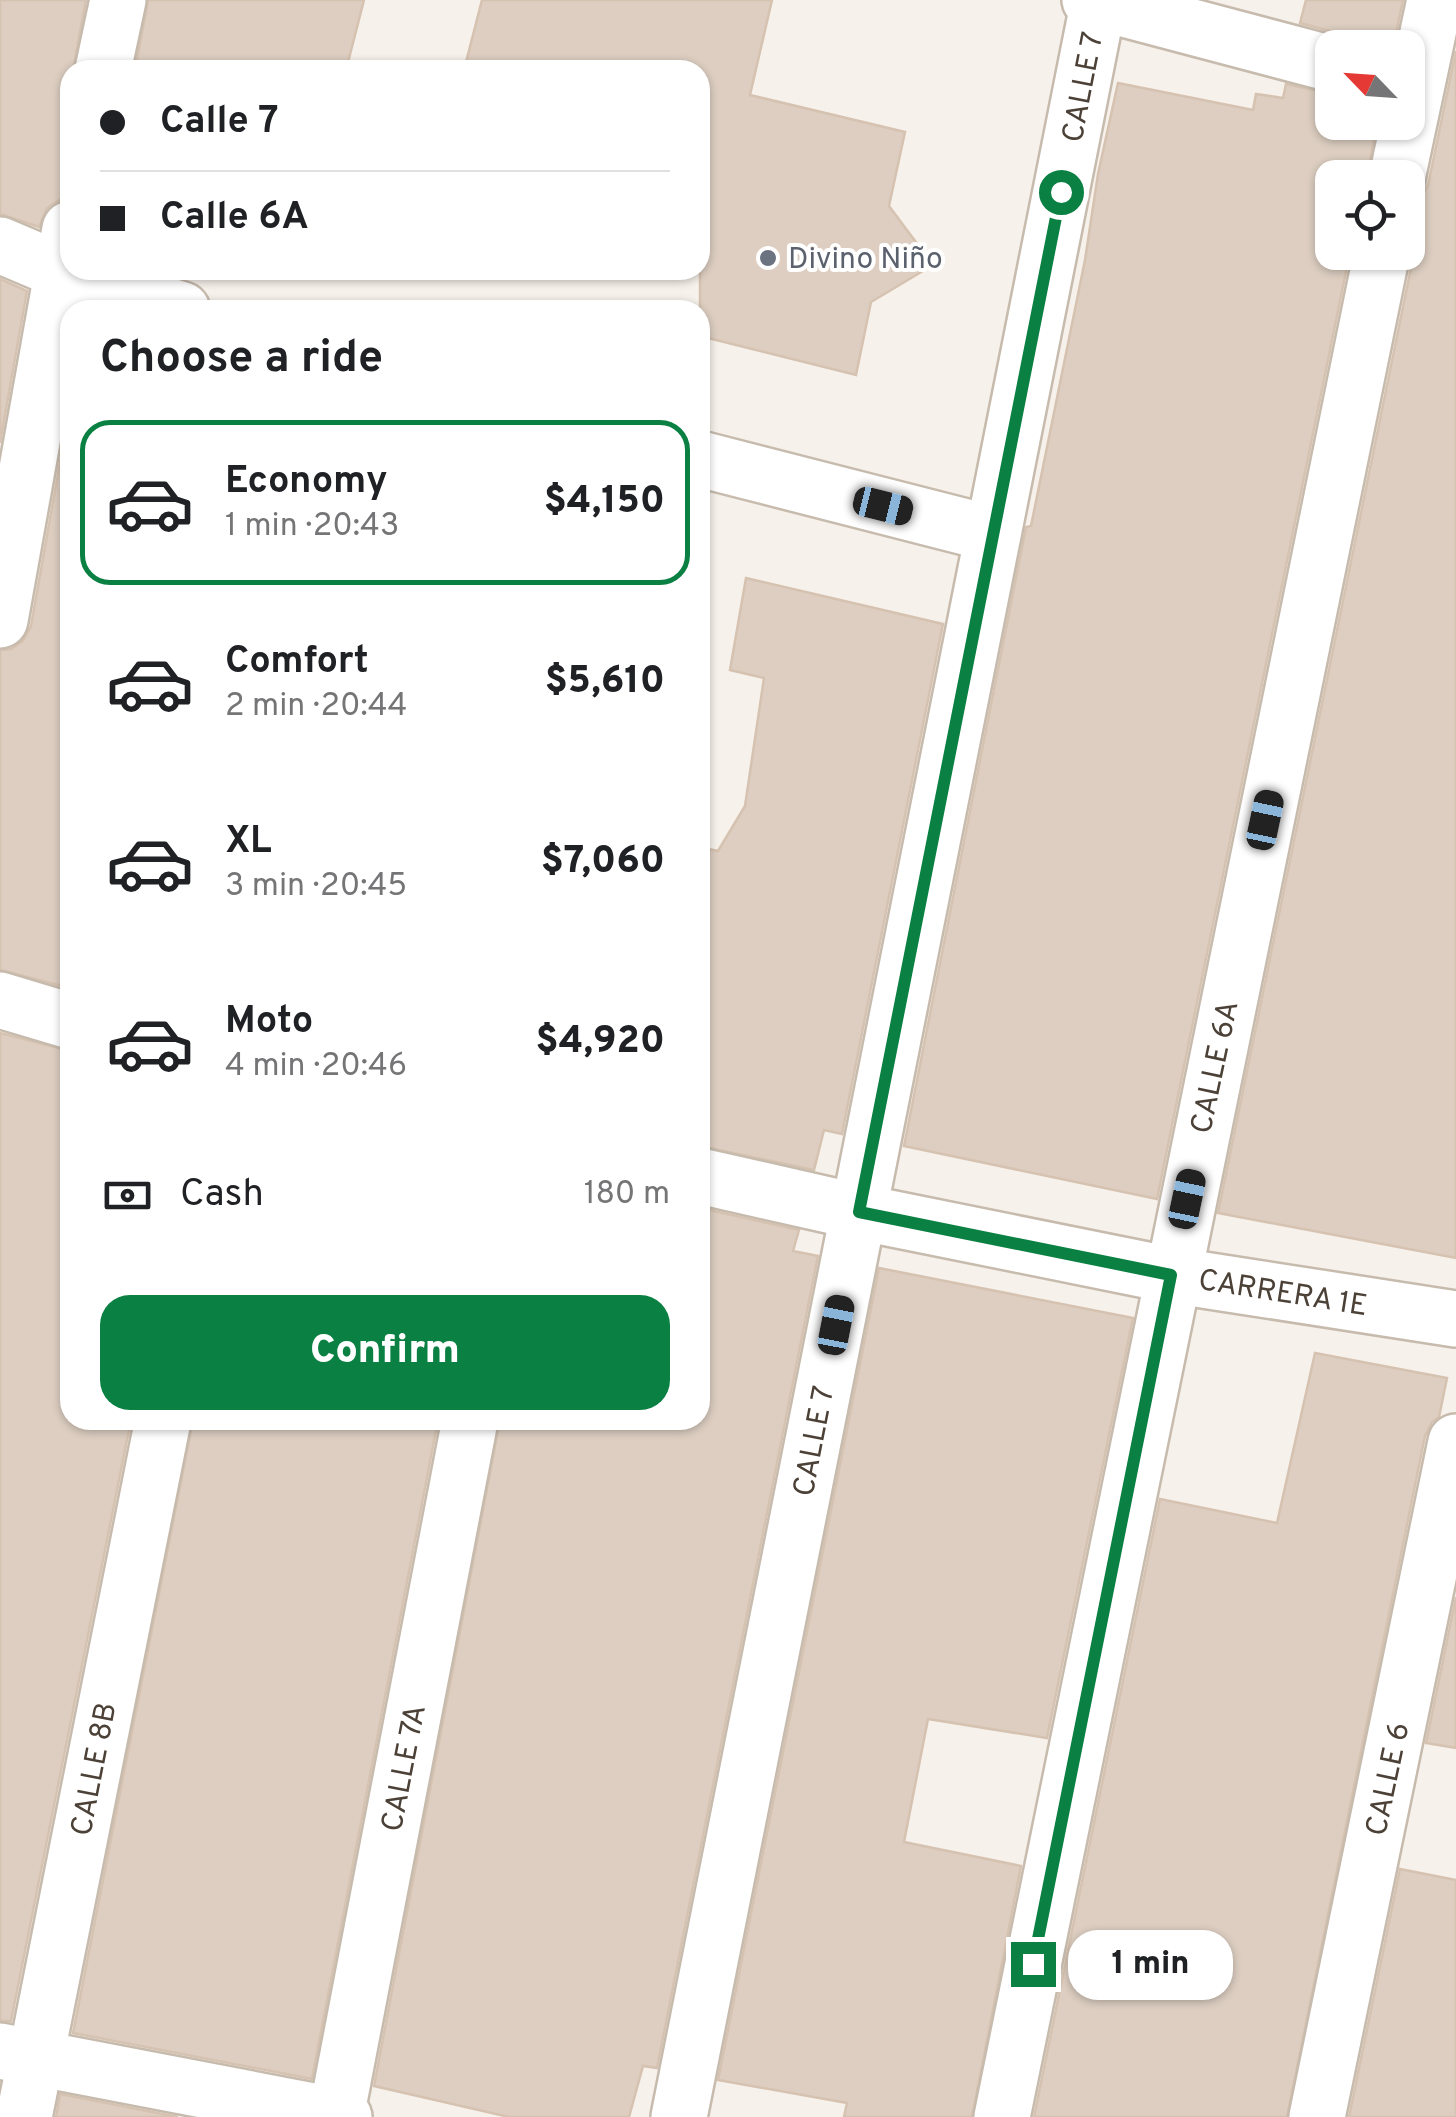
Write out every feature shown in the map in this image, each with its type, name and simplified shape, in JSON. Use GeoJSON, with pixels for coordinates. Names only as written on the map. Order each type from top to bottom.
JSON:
{"type":"FeatureCollection","features":[{"type":"Feature","properties":{"kind":"street"},"geometry":{"type":"LineString","coordinates":[[105,60],[118,0]]}},
{"type":"Feature","properties":{"kind":"street"},"geometry":{"type":"LineString","coordinates":[[1403,160],[1427,88],[1435,0]]}},
{"type":"Feature","properties":{"kind":"street"},"geometry":{"type":"LineString","coordinates":[[1096,1],[1315,59]]}},
{"type":"Feature","properties":{"kind":"street","name":"CALLE 7"},"geometry":{"type":"LineString","coordinates":[[679,2117],[1096,1]]}},
{"type":"Feature","properties":{"kind":"street"},"geometry":{"type":"LineString","coordinates":[[0,245],[60,250]]}},
{"type":"Feature","properties":{"kind":"street","name":"CALLE 6A"},"geometry":{"type":"LineString","coordinates":[[1002,2117],[1378,270]]}},
{"type":"Feature","properties":{"kind":"street"},"geometry":{"type":"LineString","coordinates":[[0,620],[61,280]]}},
{"type":"Feature","properties":{"kind":"street"},"geometry":{"type":"LineString","coordinates":[[124,280],[163,300]]}},
{"type":"Feature","properties":{"kind":"street"},"geometry":{"type":"LineString","coordinates":[[710,462],[993,534]]}},
{"type":"Feature","properties":{"kind":"street"},"geometry":{"type":"LineString","coordinates":[[0,1000],[60,1018]]}},
{"type":"Feature","properties":{"kind":"street","name":"CARRERA 1E"},"geometry":{"type":"LineString","coordinates":[[710,1178],[1171,1275],[1456,1320]]}},
{"type":"Feature","properties":{"kind":"street","name":"CALLE 8B"},"geometry":{"type":"LineString","coordinates":[[24,2117],[18,2055],[161,1430]]}},
{"type":"Feature","properties":{"kind":"street","name":"CALLE 7A"},"geometry":{"type":"LineString","coordinates":[[339,2116],[468,1430]]}},
{"type":"Feature","properties":{"kind":"street","name":"CALLE 6"},"geometry":{"type":"LineString","coordinates":[[1318,2117],[1456,1442]]}},
{"type":"Feature","properties":{"kind":"street"},"geometry":{"type":"LineString","coordinates":[[18,2055],[339,2116]]}},
{"type":"Feature","properties":{"kind":"building"},"geometry":{"type":"Polygon","coordinates":[[[0,0],[86,0],[75,60],[60,60],[60,200],[47,208],[39,227],[0,214],[0,0]]]}},
{"type":"Feature","properties":{"kind":"building"},"geometry":{"type":"Polygon","coordinates":[[[148,0],[364,0],[349,60],[137,60],[148,0]]]}},
{"type":"Feature","properties":{"kind":"building"},"geometry":{"type":"Polygon","coordinates":[[[482,0],[772,0],[750,95],[905,132],[889,206],[933,265],[871,302],[856,375],[710,338],[710,300],[700,300],[700,280],[710,280],[710,60],[467,60],[482,0]]]}},
{"type":"Feature","properties":{"kind":"building"},"geometry":{"type":"Polygon","coordinates":[[[1306,0],[1403,0],[1397,30],[1326,30],[1300,23],[1306,0]]]}},
{"type":"Feature","properties":{"kind":"building"},"geometry":{"type":"Polygon","coordinates":[[[1456,51],[1456,1258],[1218,1213],[1411,270],[1425,270],[1428,185],[1456,51]]]}},
{"type":"Feature","properties":{"kind":"building"},"geometry":{"type":"Polygon","coordinates":[[[1118,83],[1253,110],[1256,94],[1283,98],[1286,84],[1315,90],[1315,140],[1374,140],[1370,160],[1315,160],[1315,270],[1346,270],[1157,1199],[904,1146],[1026,527],[1031,526],[1085,260],[1118,83]]]}},
{"type":"Feature","properties":{"kind":"building"},"geometry":{"type":"Polygon","coordinates":[[[0,279],[27,291],[0,443],[0,279]]]}},
{"type":"Feature","properties":{"kind":"building"},"geometry":{"type":"Polygon","coordinates":[[[60,462],[60,985],[0,970],[0,650],[11,649],[23,641],[31,626],[60,462]]]}},
{"type":"Feature","properties":{"kind":"building"},"geometry":{"type":"Polygon","coordinates":[[[746,578],[943,624],[842,1134],[824,1130],[814,1170],[710,1148],[710,849],[718,851],[745,806],[764,678],[730,670],[746,578]]]}},
{"type":"Feature","properties":{"kind":"building"},"geometry":{"type":"Polygon","coordinates":[[[0,1033],[60,1048],[60,1430],[129,1430],[11,2021],[0,2021],[0,1033]]]}},
{"type":"Feature","properties":{"kind":"building"},"geometry":{"type":"Polygon","coordinates":[[[710,1210],[799,1230],[793,1251],[818,1256],[657,2068],[643,2066],[629,2117],[509,2117],[374,2086],[498,1430],[710,1430],[710,1210]]]}},
{"type":"Feature","properties":{"kind":"building"},"geometry":{"type":"Polygon","coordinates":[[[879,1268],[1133,1318],[1047,1738],[928,1719],[904,1842],[1021,1866],[972,2117],[844,2117],[847,2103],[718,2080],[879,1268]]]}},
{"type":"Feature","properties":{"kind":"building"},"geometry":{"type":"Polygon","coordinates":[[[1315,1353],[1447,1378],[1439,1417],[1425,1436],[1287,2117],[1034,2117],[1160,1499],[1277,1523],[1315,1353]]]}},
{"type":"Feature","properties":{"kind":"building"},"geometry":{"type":"Polygon","coordinates":[[[191,1430],[436,1430],[312,2079],[73,2033],[191,1430]]]}},
{"type":"Feature","properties":{"kind":"building"},"geometry":{"type":"Polygon","coordinates":[[[1456,1597],[1456,1748],[1426,1743],[1456,1597]]]}},
{"type":"Feature","properties":{"kind":"building"},"geometry":{"type":"Polygon","coordinates":[[[1400,1869],[1456,1880],[1456,2117],[1349,2117],[1400,1869]]]}},
{"type":"Feature","properties":{"kind":"building"},"geometry":{"type":"Polygon","coordinates":[[[60,2094],[178,2117],[56,2117],[60,2094]]]}},
{"type":"Feature","properties":{"kind":"place","name":"Divino Niño"},"geometry":{"type":"Point","coordinates":[768,258]}},
{"type":"Feature","properties":{"kind":"route"},"geometry":{"type":"LineString","coordinates":[[1033,1964],[1171,1275],[859,1212],[1061,192]]}}]}
